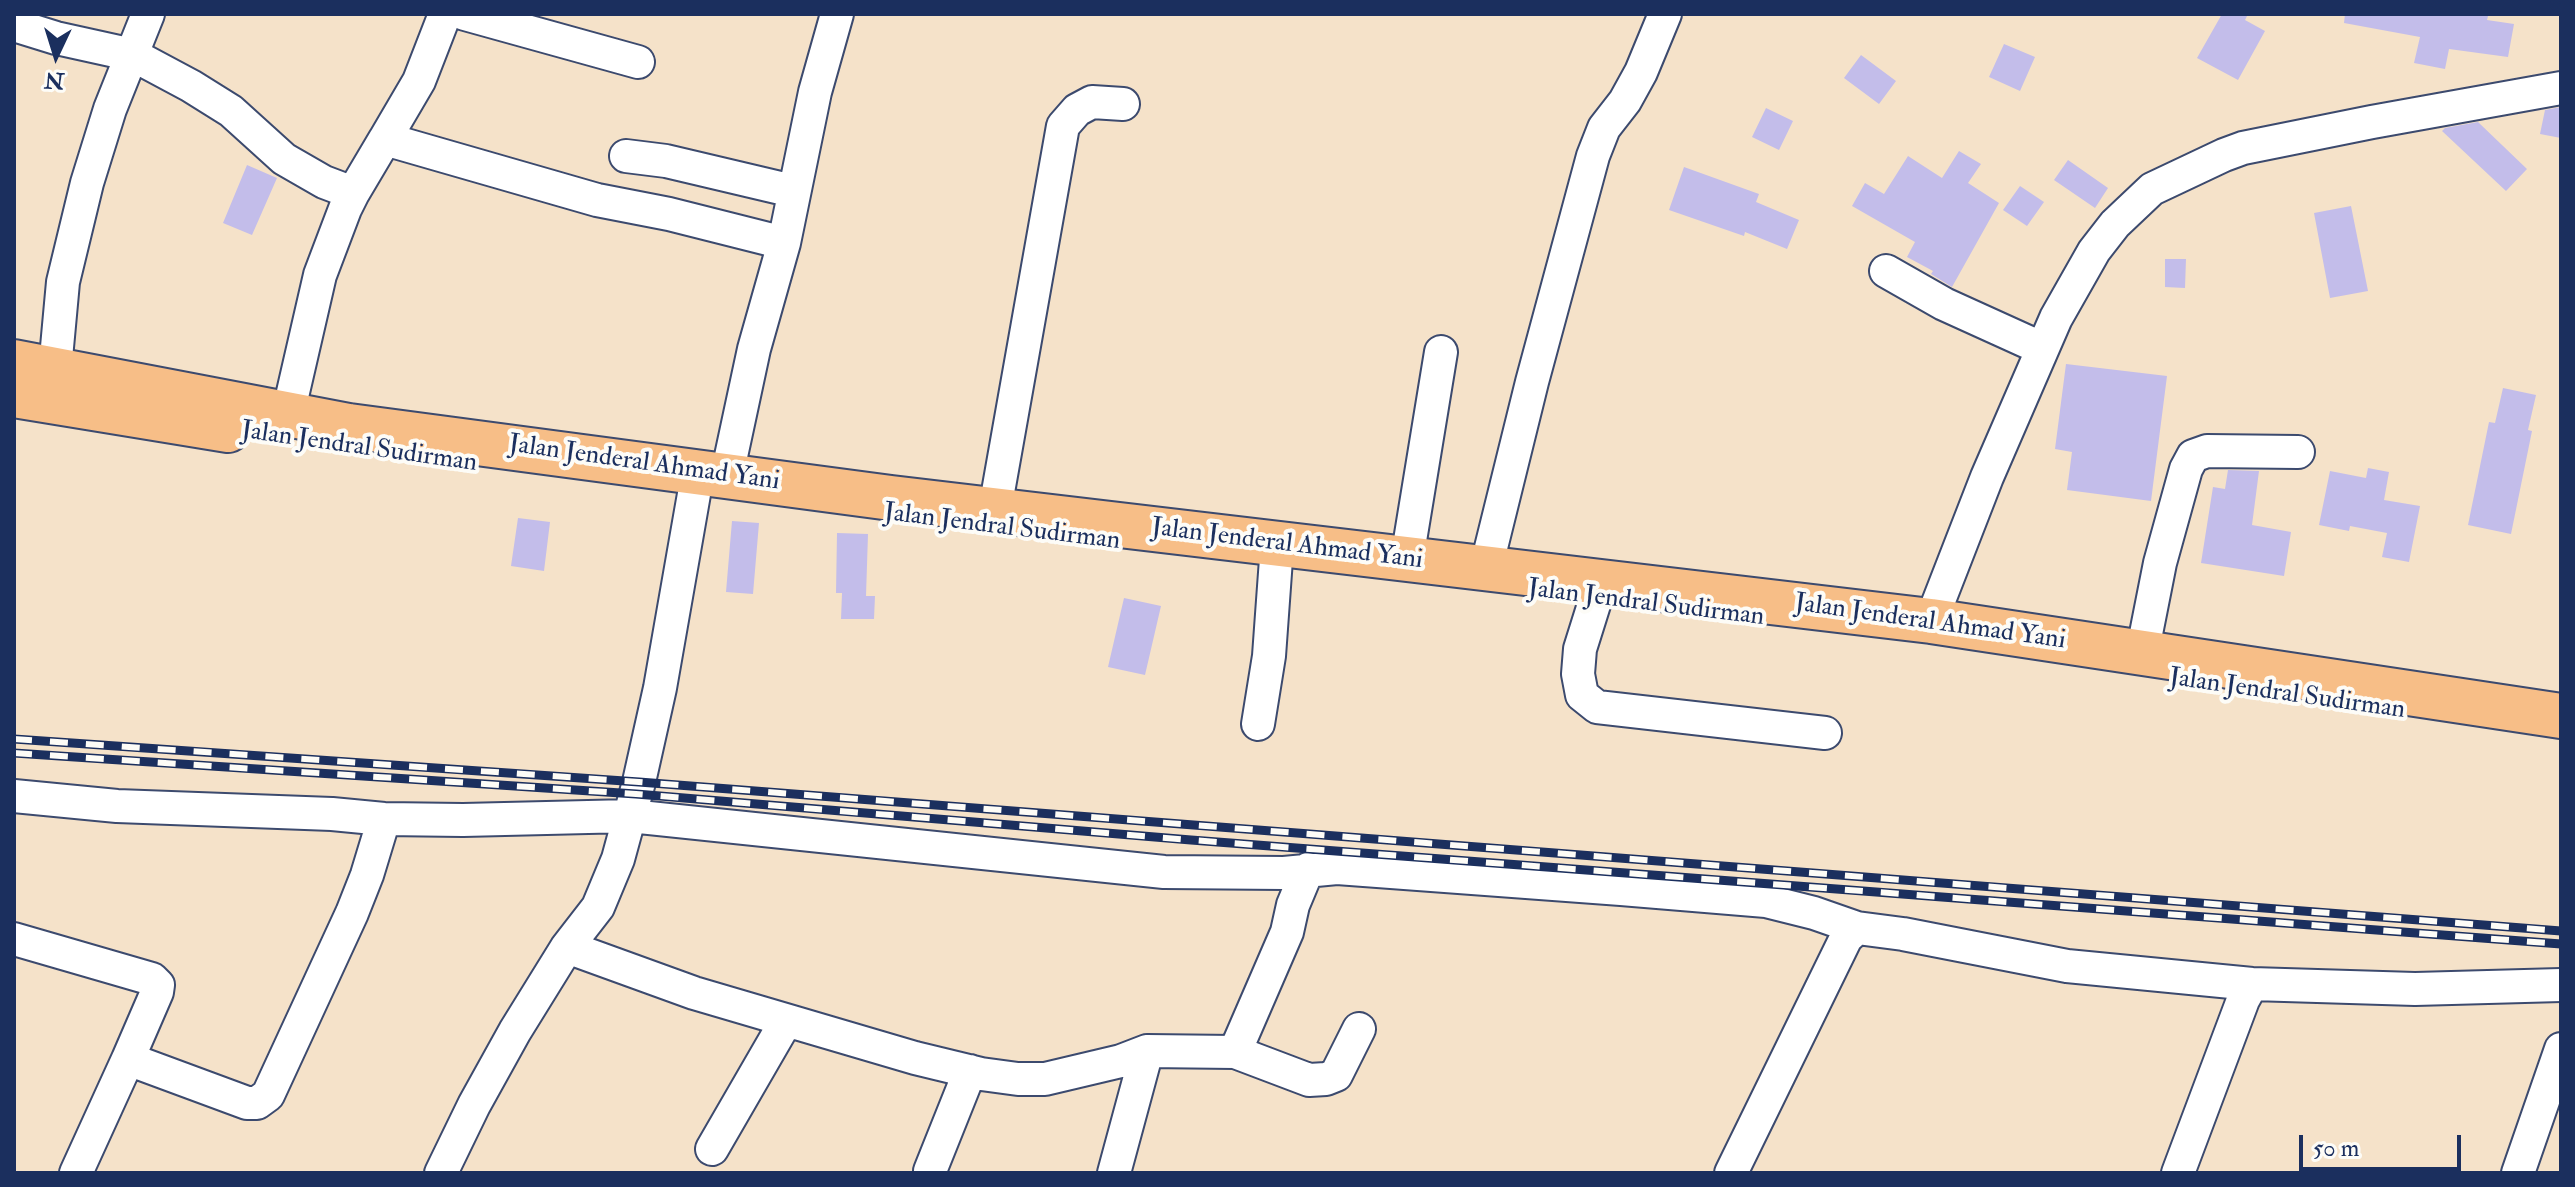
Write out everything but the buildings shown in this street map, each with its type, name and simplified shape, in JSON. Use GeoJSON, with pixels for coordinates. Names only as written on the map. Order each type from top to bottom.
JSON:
{"type":"FeatureCollection","features":[{"type":"Feature","properties":{"kind":"highway","name":"Jalan Jenderal Ahmad Yani"},"geometry":{"type":"LineString","coordinates":[[35,365],[349,426],[710,485],[995,509],[1931,621],[2561,716]]}},
{"type":"Feature","properties":{"kind":"highway","name":"Jalan Jendral Sudirman"},"geometry":{"type":"LineString","coordinates":[[14,395],[155,420],[710,485],[1926,641],[2412,713],[2561,740]]}},
{"type":"Feature","properties":{"kind":"street"},"geometry":{"type":"LineString","coordinates":[[35,365],[63,282],[87,183],[110,109],[148,14]]}},
{"type":"Feature","properties":{"kind":"street"},"geometry":{"type":"LineString","coordinates":[[288,414],[320,275],[353,193],[419,81],[445,14]]}},
{"type":"Feature","properties":{"kind":"street"},"geometry":{"type":"LineString","coordinates":[[465,14],[638,62]]}},
{"type":"Feature","properties":{"kind":"street"},"geometry":{"type":"LineString","coordinates":[[441,1173],[515,1031],[567,947],[598,907],[618,859],[710,485],[784,243],[815,92],[837,14]]}},
{"type":"Feature","properties":{"kind":"street"},"geometry":{"type":"LineString","coordinates":[[1486,568],[1593,156],[1604,128],[1625,101],[1641,72],[1665,14]]}},
{"type":"Feature","properties":{"kind":"street"},"geometry":{"type":"LineString","coordinates":[[14,25],[133,55],[231,111],[284,159],[324,182],[353,193]]}},
{"type":"Feature","properties":{"kind":"street"},"geometry":{"type":"LineString","coordinates":[[1931,621],[2041,348],[2076,279],[2115,224],[2152,189],[2243,148],[2561,88]]}},
{"type":"Feature","properties":{"kind":"street"},"geometry":{"type":"LineString","coordinates":[[995,509],[1063,126],[1077,110],[1092,102],[1123,104]]}},
{"type":"Feature","properties":{"kind":"street"},"geometry":{"type":"LineString","coordinates":[[385,139],[597,200],[669,214],[784,243]]}},
{"type":"Feature","properties":{"kind":"street"},"geometry":{"type":"LineString","coordinates":[[626,156],[666,161],[793,191]]}},
{"type":"Feature","properties":{"kind":"street"},"geometry":{"type":"LineString","coordinates":[[1886,271],[1956,310],[2041,348]]}},
{"type":"Feature","properties":{"kind":"street"},"geometry":{"type":"LineString","coordinates":[[1407,559],[1441,352]]}},
{"type":"Feature","properties":{"kind":"street"},"geometry":{"type":"LineString","coordinates":[[2142,654],[2160,563],[2186,469],[2193,456],[2207,451],[2298,452]]}},
{"type":"Feature","properties":{"kind":"street"},"geometry":{"type":"LineString","coordinates":[[1258,724],[1269,656],[1276,559]]}},
{"type":"Feature","properties":{"kind":"street"},"geometry":{"type":"LineString","coordinates":[[1596,598],[1580,649],[1578,674],[1582,695],[1597,707],[1825,733]]}},
{"type":"Feature","properties":{"kind":"street"},"geometry":{"type":"LineString","coordinates":[[14,796],[117,806],[332,814],[384,819],[630,816],[1164,872],[1284,873],[1337,868],[1474,878],[1766,901],[1857,928],[2067,966],[2252,984],[2415,989],[2561,985]]}},
{"type":"Feature","properties":{"kind":"street"},"geometry":{"type":"LineString","coordinates":[[128,1059],[247,1103],[257,1103],[268,1095],[352,913],[384,819]]}},
{"type":"Feature","properties":{"kind":"street"},"geometry":{"type":"LineString","coordinates":[[1235,1052],[1287,932],[1293,905],[1308,869]]}},
{"type":"Feature","properties":{"kind":"street"},"geometry":{"type":"LineString","coordinates":[[1731,1173],[1846,938],[1857,928]]}},
{"type":"Feature","properties":{"kind":"street"},"geometry":{"type":"LineString","coordinates":[[14,939],[152,979],[158,985],[76,1173]]}},
{"type":"Feature","properties":{"kind":"street"},"geometry":{"type":"LineString","coordinates":[[567,947],[694,993],[786,1021],[970,1071],[1018,1079],[1045,1079],[1121,1061],[1147,1051],[1235,1052],[1309,1080],[1326,1079],[1336,1075],[1359,1029]]}},
{"type":"Feature","properties":{"kind":"street"},"geometry":{"type":"LineString","coordinates":[[2178,1173],[2243,1000],[2252,984]]}},
{"type":"Feature","properties":{"kind":"street"},"geometry":{"type":"LineString","coordinates":[[712,1149],[786,1021]]}},
{"type":"Feature","properties":{"kind":"street"},"geometry":{"type":"LineString","coordinates":[[2518,1173],[2561,1049]]}},
{"type":"Feature","properties":{"kind":"street"},"geometry":{"type":"LineString","coordinates":[[1114,1173],[1147,1051]]}},
{"type":"Feature","properties":{"kind":"street"},"geometry":{"type":"LineString","coordinates":[[930,1171],[970,1071]]}},
{"type":"Feature","properties":{"kind":"railway"},"geometry":{"type":"LineString","coordinates":[[14,739],[639,782],[2561,931]]}},
{"type":"Feature","properties":{"kind":"railway"},"geometry":{"type":"LineString","coordinates":[[14,753],[636,794],[1191,840],[2561,944]]}}]}
